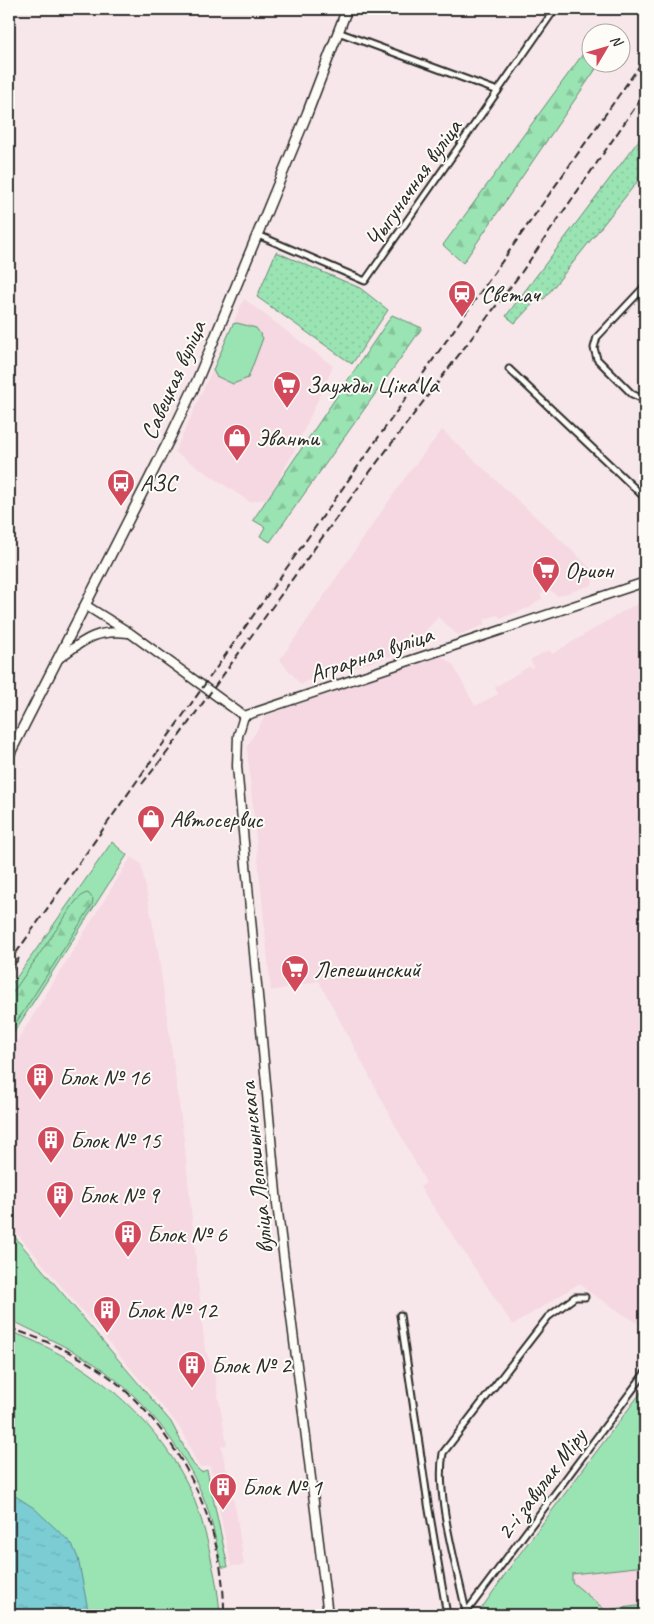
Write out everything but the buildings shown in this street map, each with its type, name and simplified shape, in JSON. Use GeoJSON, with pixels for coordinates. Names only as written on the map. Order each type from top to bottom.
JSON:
{"type":"FeatureCollection","features":[{"type":"Feature","properties":{"kind":"main road","name":"Савецкая вуліца"},"geometry":{"type":"LineString","coordinates":[[9,755],[197,381],[258,235],[347,9]]}},
{"type":"Feature","properties":{"kind":"street","name":"Чыгуначная вуліца"},"geometry":{"type":"LineString","coordinates":[[258,235],[366,281],[555,9]]}},
{"type":"Feature","properties":{"kind":"street"},"geometry":{"type":"LineString","coordinates":[[338,32],[498,91]]}},
{"type":"Feature","properties":{"kind":"street"},"geometry":{"type":"LineString","coordinates":[[645,286],[597,337],[594,348],[597,359],[632,394],[645,400]]}},
{"type":"Feature","properties":{"kind":"street"},"geometry":{"type":"LineString","coordinates":[[509,369],[645,498]]}},
{"type":"Feature","properties":{"kind":"street","name":"Аграрная вуліца"},"geometry":{"type":"LineString","coordinates":[[244,716],[645,582]]}},
{"type":"Feature","properties":{"kind":"street"},"geometry":{"type":"LineString","coordinates":[[86,605],[130,633],[244,716]]}},
{"type":"Feature","properties":{"kind":"street"},"geometry":{"type":"LineString","coordinates":[[58,659],[98,633],[110,631],[130,633]]}},
{"type":"Feature","properties":{"kind":"street","name":"вуліца Лепяшынскага"},"geometry":{"type":"LineString","coordinates":[[244,716],[238,736],[237,766],[277,1204],[328,1615]]}},
{"type":"Feature","properties":{"kind":"street"},"geometry":{"type":"LineString","coordinates":[[465,1614],[443,1498],[440,1468],[443,1453],[548,1317],[574,1297],[585,1297]]}},
{"type":"Feature","properties":{"kind":"street"},"geometry":{"type":"LineString","coordinates":[[400,1315],[428,1504],[447,1615]]}},
{"type":"Feature","properties":{"kind":"street","name":"2-і завулак Міру"},"geometry":{"type":"LineString","coordinates":[[465,1614],[645,1373]]}},
{"type":"Feature","properties":{"kind":"shaded area"},"geometry":{"type":"Polygon","coordinates":[[[244,299],[333,366],[295,450],[268,498],[250,502],[175,452],[244,299]]]}},
{"type":"Feature","properties":{"kind":"shaded area"},"geometry":{"type":"Polygon","coordinates":[[[442,430],[594,571],[592,585],[558,596],[548,589],[540,595],[543,600],[540,599],[531,607],[501,618],[497,615],[485,619],[484,625],[458,635],[438,617],[414,644],[395,655],[307,681],[301,685],[280,660],[404,479],[442,430]]]}},
{"type":"Feature","properties":{"kind":"shaded area"},"geometry":{"type":"Polygon","coordinates":[[[645,601],[645,1328],[586,1290],[580,1283],[513,1325],[420,1187],[426,1183],[319,981],[271,991],[247,747],[265,716],[440,655],[453,665],[475,706],[498,694],[495,687],[530,666],[531,668],[534,667],[530,660],[549,650],[552,654],[629,608],[645,601]]]}},
{"type":"Feature","properties":{"kind":"shaded area"},"geometry":{"type":"Polygon","coordinates":[[[131,857],[141,864],[158,951],[184,1140],[205,1350],[214,1372],[227,1445],[221,1446],[236,1511],[244,1565],[231,1566],[210,1466],[200,1467],[197,1464],[185,1436],[174,1420],[9,1224],[9,1054],[131,857]]]}},
{"type":"Feature","properties":{"kind":"shaded area"},"geometry":{"type":"Polygon","coordinates":[[[645,1566],[645,1605],[602,1609],[572,1582],[572,1574],[645,1566]]]}},
{"type":"Feature","properties":{"kind":"green space"},"geometry":{"type":"Polygon","coordinates":[[[582,55],[582,72],[594,72],[463,263],[443,245],[582,55]]]}},
{"type":"Feature","properties":{"kind":"green space"},"geometry":{"type":"Polygon","coordinates":[[[645,132],[645,172],[544,299],[539,297],[515,323],[506,316],[645,132]]]}},
{"type":"Feature","properties":{"kind":"green space"},"geometry":{"type":"Polygon","coordinates":[[[276,252],[360,288],[388,310],[352,364],[257,297],[276,252]]]}},
{"type":"Feature","properties":{"kind":"green space"},"geometry":{"type":"Polygon","coordinates":[[[392,315],[422,328],[270,542],[260,536],[265,527],[253,520],[392,315]]]}},
{"type":"Feature","properties":{"kind":"green space"},"geometry":{"type":"Polygon","coordinates":[[[237,323],[256,328],[263,338],[248,378],[233,384],[216,376],[213,370],[233,324],[237,323]]]}},
{"type":"Feature","properties":{"kind":"green space"},"geometry":{"type":"Polygon","coordinates":[[[112,842],[127,855],[9,1040],[9,988],[112,842]]]}},
{"type":"Feature","properties":{"kind":"green space"},"geometry":{"type":"Polygon","coordinates":[[[88,893],[93,899],[92,905],[9,1034],[9,998],[76,901],[88,893]]]}},
{"type":"Feature","properties":{"kind":"green space"},"geometry":{"type":"Polygon","coordinates":[[[9,1230],[171,1422],[193,1464],[201,1472],[207,1470],[228,1567],[222,1567],[214,1530],[195,1478],[176,1447],[154,1417],[115,1379],[90,1361],[9,1319],[9,1230]]]}},
{"type":"Feature","properties":{"kind":"green space"},"geometry":{"type":"Polygon","coordinates":[[[9,1331],[63,1356],[112,1390],[154,1433],[172,1457],[187,1483],[199,1512],[215,1576],[220,1615],[9,1615],[9,1331]]]}},
{"type":"Feature","properties":{"kind":"green space"},"geometry":{"type":"Polygon","coordinates":[[[645,1387],[645,1566],[572,1574],[572,1582],[604,1609],[603,1615],[477,1615],[515,1560],[645,1387]]]}},
{"type":"Feature","properties":{"kind":"green space"},"geometry":{"type":"Polygon","coordinates":[[[645,1605],[645,1615],[617,1615],[612,1609],[645,1605]]]}},
{"type":"Feature","properties":{"kind":"water"},"geometry":{"type":"Polygon","coordinates":[[[9,1492],[34,1508],[72,1544],[78,1558],[89,1615],[9,1615],[9,1492]]]}},
{"type":"Feature","properties":{"kind":"railway"},"geometry":{"type":"LineString","coordinates":[[9,963],[645,58]]}},
{"type":"Feature","properties":{"kind":"railway"},"geometry":{"type":"LineString","coordinates":[[142,784],[169,750],[363,481],[521,273],[645,93]]}},
{"type":"Feature","properties":{"kind":"railway"},"geometry":{"type":"LineString","coordinates":[[9,973],[19,958]]}},
{"type":"Feature","properties":{"kind":"railway"},"geometry":{"type":"LineString","coordinates":[[9,1328],[65,1350],[92,1365],[117,1383],[141,1406],[162,1431],[196,1488],[208,1518],[217,1550],[222,1582],[224,1615]]}},
{"type":"Feature","properties":{"kind":"place","name":"Светач"},"geometry":{"type":"Point","coordinates":[462,318]}},
{"type":"Feature","properties":{"kind":"place","name":"Заужды ЦікаVа"},"geometry":{"type":"Point","coordinates":[287,409]}},
{"type":"Feature","properties":{"kind":"place","name":"Эванти"},"geometry":{"type":"Point","coordinates":[237,462]}},
{"type":"Feature","properties":{"kind":"place","name":"АЗС"},"geometry":{"type":"Point","coordinates":[121,507]}},
{"type":"Feature","properties":{"kind":"place","name":"Орион"},"geometry":{"type":"Point","coordinates":[546,594]}},
{"type":"Feature","properties":{"kind":"place","name":"Автосервис"},"geometry":{"type":"Point","coordinates":[151,843]}},
{"type":"Feature","properties":{"kind":"place","name":"Лепешинский"},"geometry":{"type":"Point","coordinates":[295,993]}},
{"type":"Feature","properties":{"kind":"place","name":"Блок № 16"},"geometry":{"type":"Point","coordinates":[40,1101]}},
{"type":"Feature","properties":{"kind":"place","name":"Блок № 15"},"geometry":{"type":"Point","coordinates":[51,1164]}},
{"type":"Feature","properties":{"kind":"place","name":"Блок № 9"},"geometry":{"type":"Point","coordinates":[60,1219]}},
{"type":"Feature","properties":{"kind":"place","name":"Блок № 6"},"geometry":{"type":"Point","coordinates":[128,1258]}},
{"type":"Feature","properties":{"kind":"place","name":"Блок № 12"},"geometry":{"type":"Point","coordinates":[107,1334]}},
{"type":"Feature","properties":{"kind":"place","name":"Блок № 2"},"geometry":{"type":"Point","coordinates":[192,1389]}},
{"type":"Feature","properties":{"kind":"place","name":"Блок № 1"},"geometry":{"type":"Point","coordinates":[223,1511]}}]}
